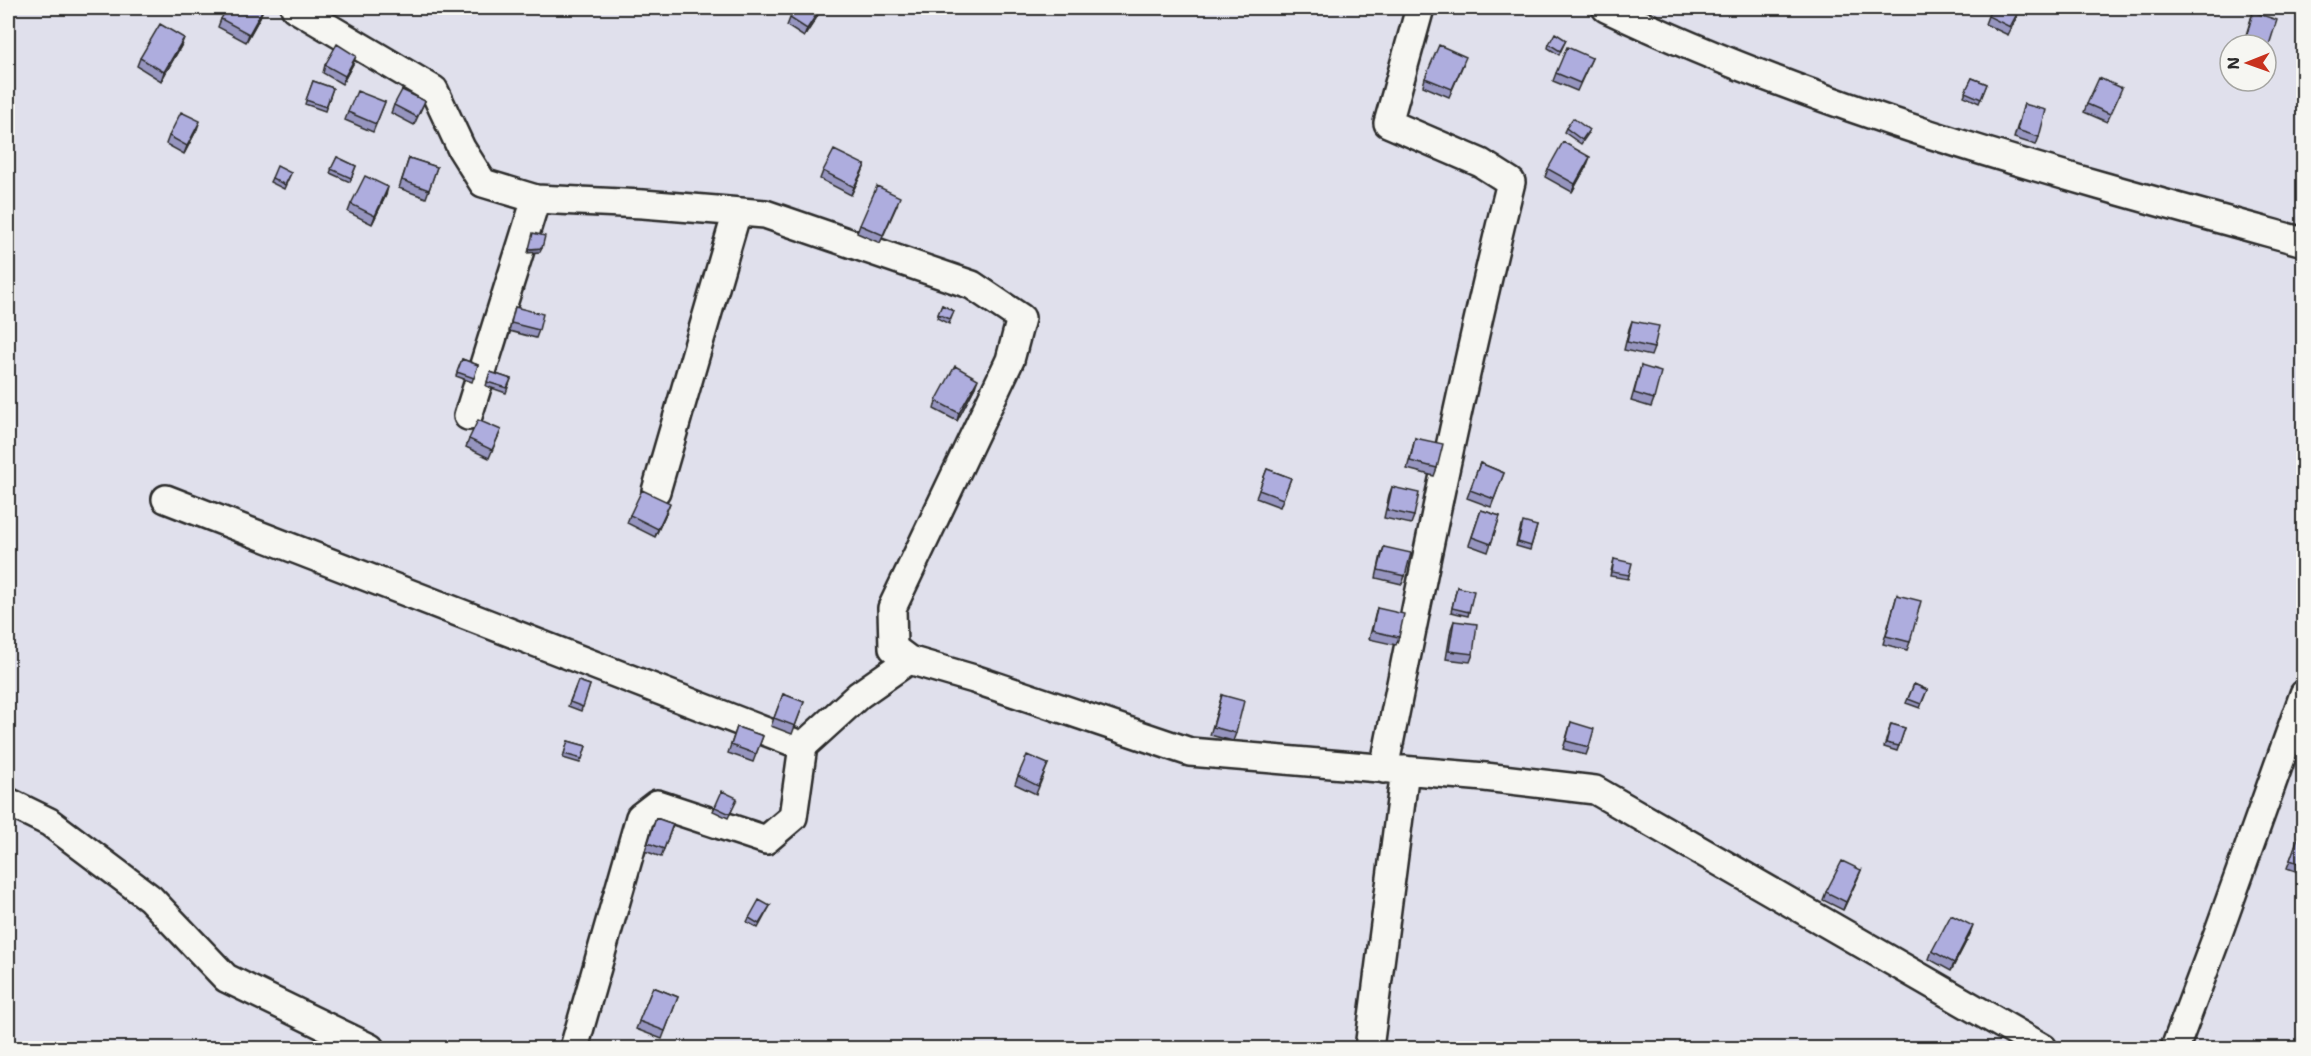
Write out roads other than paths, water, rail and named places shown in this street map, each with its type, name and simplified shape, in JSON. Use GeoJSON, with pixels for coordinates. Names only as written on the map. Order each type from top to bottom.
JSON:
{"type":"FeatureCollection","features":[{"type":"Feature","properties":{"kind":"street"},"geometry":{"type":"LineString","coordinates":[[295,8],[434,90],[461,148],[483,183],[536,199],[643,204],[765,214],[972,285],[1021,318],[1010,360],[892,608],[893,648],[909,660],[974,679],[1190,752],[1595,790],[2043,1048]]}},
{"type":"Feature","properties":{"kind":"street"},"geometry":{"type":"LineString","coordinates":[[1368,1048],[1395,770],[1427,550],[1476,324],[1511,182],[1481,163],[1388,123],[1420,8]]}},
{"type":"Feature","properties":{"kind":"street"},"geometry":{"type":"LineString","coordinates":[[1606,8],[1675,41],[1833,102],[1990,153],[2304,242]]}},
{"type":"Feature","properties":{"kind":"street"},"geometry":{"type":"LineString","coordinates":[[468,416],[536,199]]}},
{"type":"Feature","properties":{"kind":"street"},"geometry":{"type":"LineString","coordinates":[[656,491],[737,212]]}},
{"type":"Feature","properties":{"kind":"street"},"geometry":{"type":"LineString","coordinates":[[166,500],[802,746]]}},
{"type":"Feature","properties":{"kind":"street"},"geometry":{"type":"LineString","coordinates":[[574,1048],[640,817],[657,804],[766,840],[793,817],[802,746],[859,695],[909,660]]}},
{"type":"Feature","properties":{"kind":"street"},"geometry":{"type":"LineString","coordinates":[[2175,1048],[2304,694]]}},
{"type":"Feature","properties":{"kind":"street"},"geometry":{"type":"LineString","coordinates":[[8,801],[49,822],[150,898],[226,978],[370,1048]]}}]}
